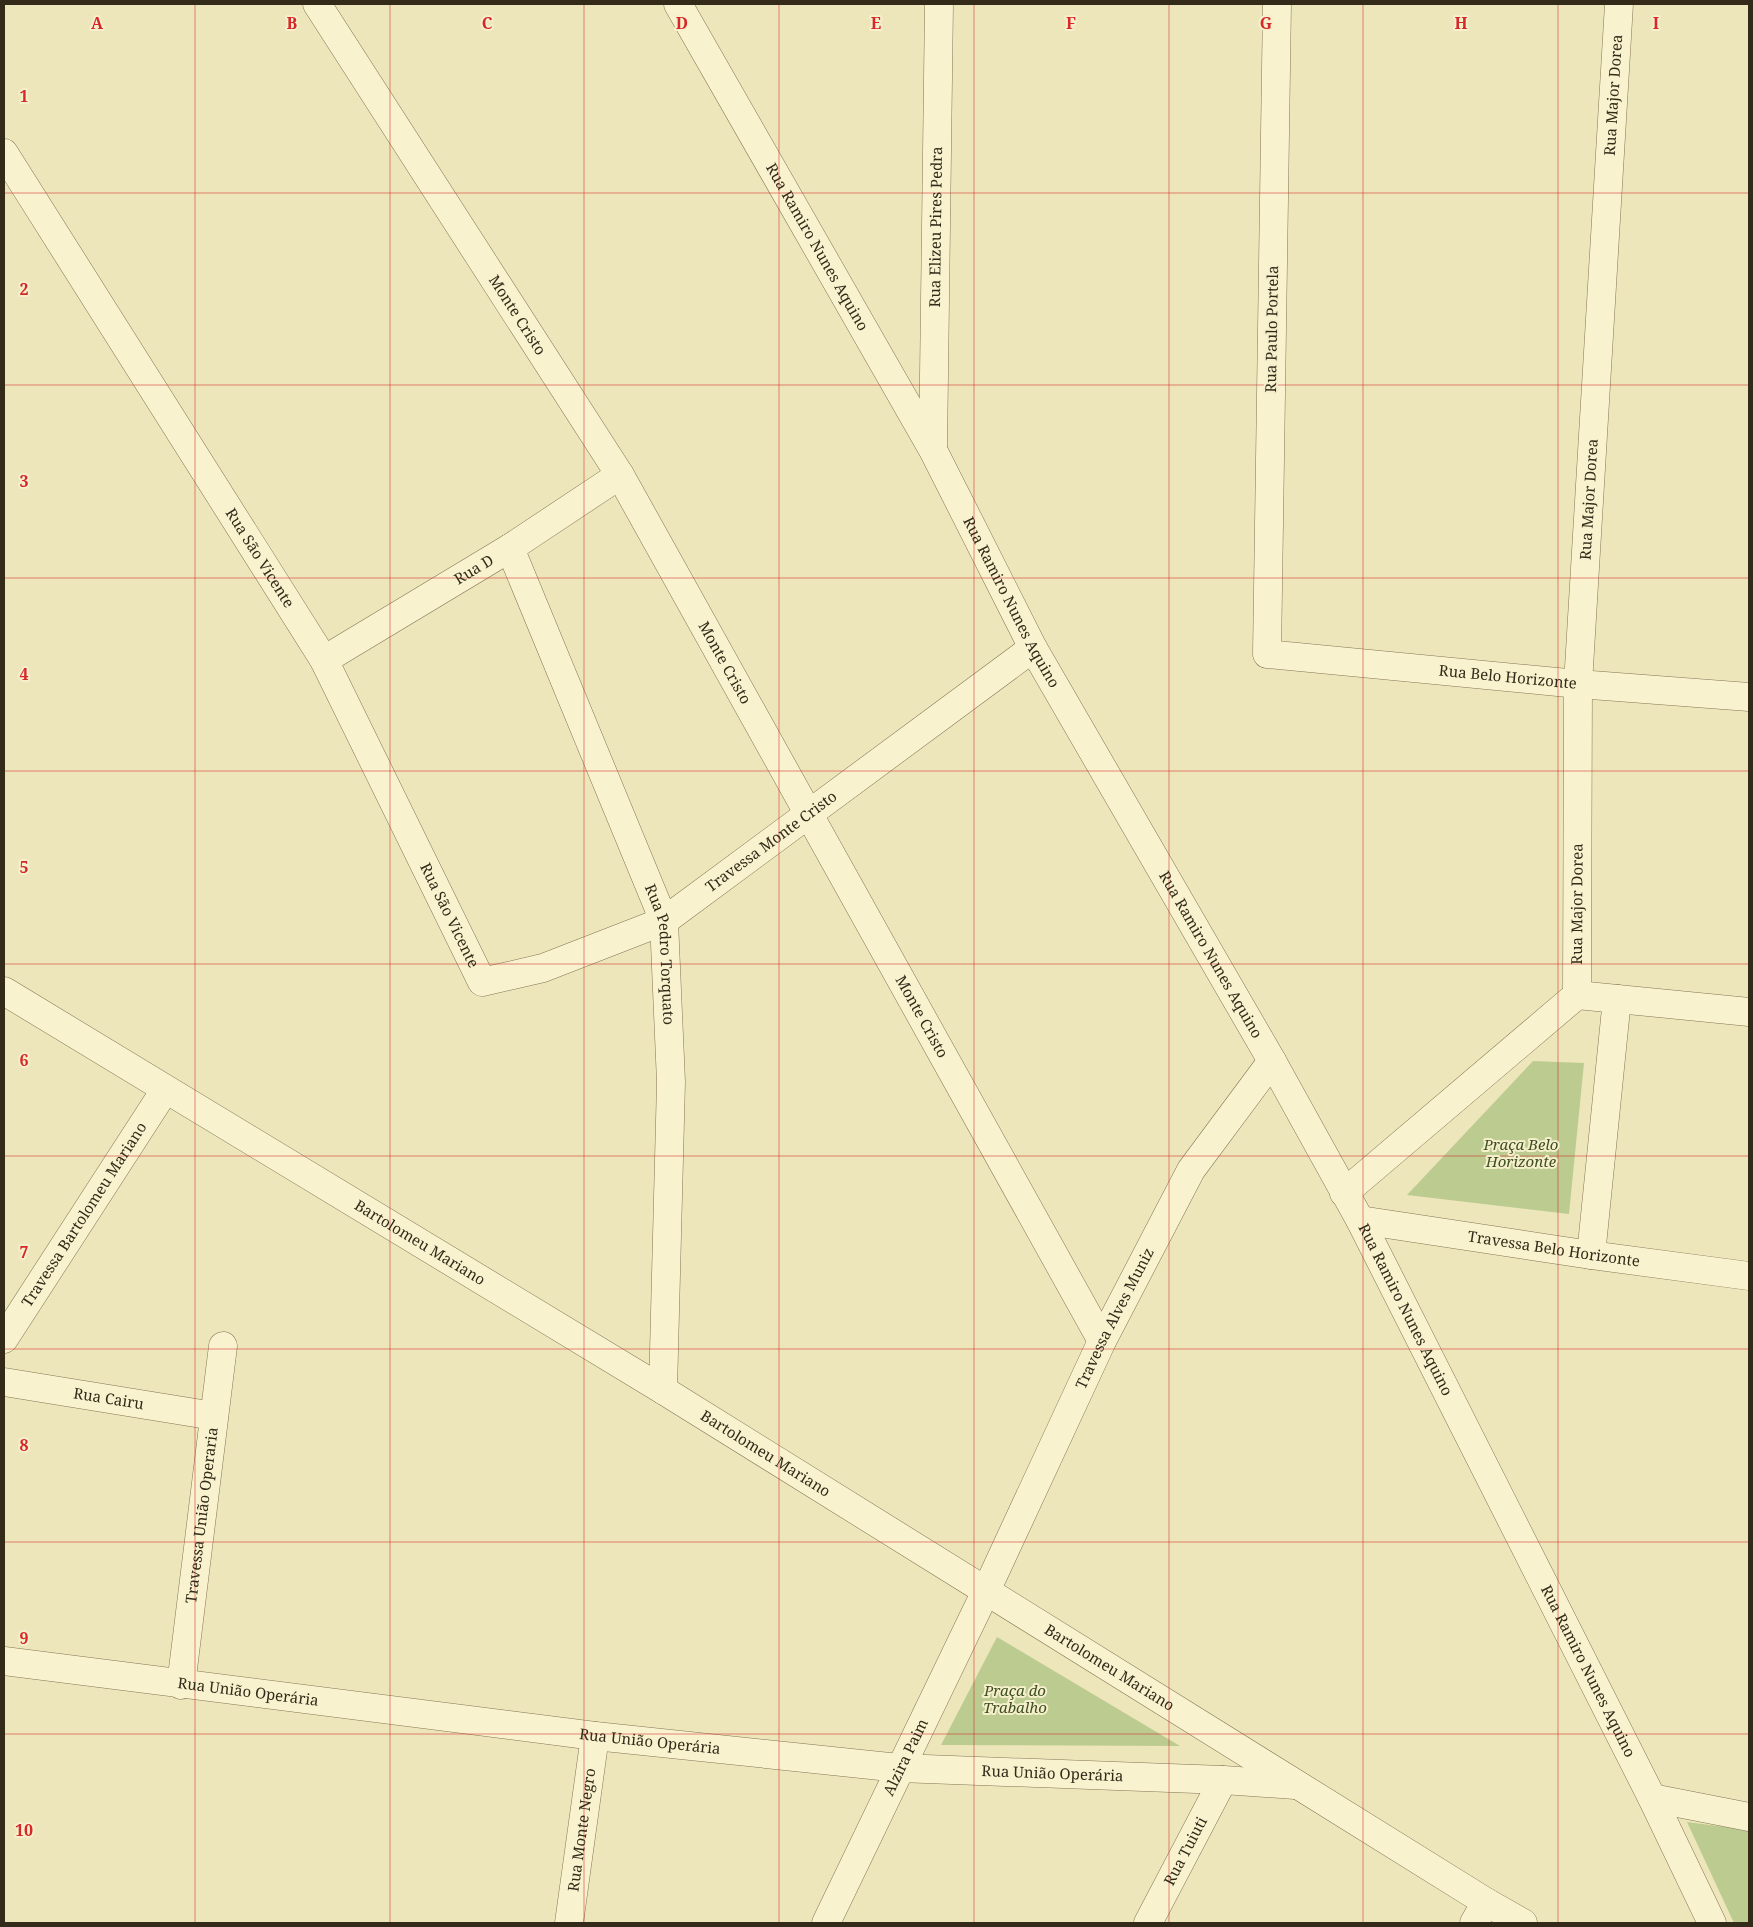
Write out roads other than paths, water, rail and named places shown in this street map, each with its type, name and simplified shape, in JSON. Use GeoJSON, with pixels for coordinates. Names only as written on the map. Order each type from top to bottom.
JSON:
{"type":"FeatureCollection","features":[{"type":"Feature","properties":{"kind":"street","name":"Monte Cristo"},"geometry":{"type":"LineString","coordinates":[[317,4],[620,475],[1102,1340]]}},
{"type":"Feature","properties":{"kind":"street","name":"Rua Ramiro Nunes Aquino"},"geometry":{"type":"LineString","coordinates":[[678,4],[933,450],[1033,648],[1272,1061],[1360,1220],[1652,1798],[1712,1923]]}},
{"type":"Feature","properties":{"kind":"street","name":"Rua Elizeu Pires Pedra"},"geometry":{"type":"LineString","coordinates":[[933,450],[939,4]]}},
{"type":"Feature","properties":{"kind":"street","name":"Rua Paulo Portela"},"geometry":{"type":"LineString","coordinates":[[1267,654],[1277,4]]}},
{"type":"Feature","properties":{"kind":"street","name":"Rua Major Dorea"},"geometry":{"type":"LineString","coordinates":[[1577,995],[1578,684],[1619,4]]}},
{"type":"Feature","properties":{"kind":"street","name":"Rua São Vicente"},"geometry":{"type":"LineString","coordinates":[[4,154],[324,660],[482,982]]}},
{"type":"Feature","properties":{"kind":"street","name":"Rua D"},"geometry":{"type":"LineString","coordinates":[[324,660],[510,548],[620,475]]}},
{"type":"Feature","properties":{"kind":"street","name":"Rua Pedro Torquato"},"geometry":{"type":"LineString","coordinates":[[510,548],[664,921],[670,1082],[663,1390]]}},
{"type":"Feature","properties":{"kind":"street","name":"Travessa Monte Cristo"},"geometry":{"type":"LineString","coordinates":[[482,982],[543,968],[664,921],[1033,648]]}},
{"type":"Feature","properties":{"kind":"street","name":"Rua Belo Horizonte"},"geometry":{"type":"LineString","coordinates":[[1267,654],[1578,684],[1749,698]]}},
{"type":"Feature","properties":{"kind":"street","name":"Bartolomeu Mariano"},"geometry":{"type":"LineString","coordinates":[[4,991],[663,1390],[1299,1785],[1480,1912],[1523,1923]]}},
{"type":"Feature","properties":{"kind":"street"},"geometry":{"type":"LineString","coordinates":[[1344,1193],[1577,995],[1749,1012]]}},
{"type":"Feature","properties":{"kind":"street"},"geometry":{"type":"LineString","coordinates":[[1591,1255],[1617,999]]}},
{"type":"Feature","properties":{"kind":"street","name":"Travessa Alves Muniz"},"geometry":{"type":"LineString","coordinates":[[986,1592],[1102,1340],[1191,1170],[1272,1061]]}},
{"type":"Feature","properties":{"kind":"street","name":"Travessa Bartolomeu Mariano"},"geometry":{"type":"LineString","coordinates":[[4,1339],[165,1090]]}},
{"type":"Feature","properties":{"kind":"street","name":"Travessa Belo Horizonte"},"geometry":{"type":"LineString","coordinates":[[1360,1220],[1591,1255],[1749,1276]]}},
{"type":"Feature","properties":{"kind":"street","name":"Travessa União Operaria"},"geometry":{"type":"LineString","coordinates":[[181,1685],[223,1346]]}},
{"type":"Feature","properties":{"kind":"street","name":"Rua Cairu"},"geometry":{"type":"LineString","coordinates":[[4,1382],[214,1416]]}},
{"type":"Feature","properties":{"kind":"street","name":"Alzira Paim"},"geometry":{"type":"LineString","coordinates":[[826,1923],[899,1768],[986,1592]]}},
{"type":"Feature","properties":{"kind":"street","name":"Rua União Operária"},"geometry":{"type":"LineString","coordinates":[[4,1661],[181,1685],[595,1736],[899,1768],[1223,1780],[1299,1785]]}},
{"type":"Feature","properties":{"kind":"street","name":"Rua Monte Negro"},"geometry":{"type":"LineString","coordinates":[[569,1923],[595,1736]]}},
{"type":"Feature","properties":{"kind":"street","name":"Rua Tuiuti"},"geometry":{"type":"LineString","coordinates":[[1148,1923],[1223,1780]]}},
{"type":"Feature","properties":{"kind":"street"},"geometry":{"type":"LineString","coordinates":[[1652,1798],[1749,1817]]}},
{"type":"Feature","properties":{"kind":"park label","name":"Praça Belo Horizonte"},"geometry":{"type":"Point","coordinates":[1521,1154]}},
{"type":"Feature","properties":{"kind":"park label","name":"Praça do Trabalho"},"geometry":{"type":"Point","coordinates":[1015,1700]}}]}
